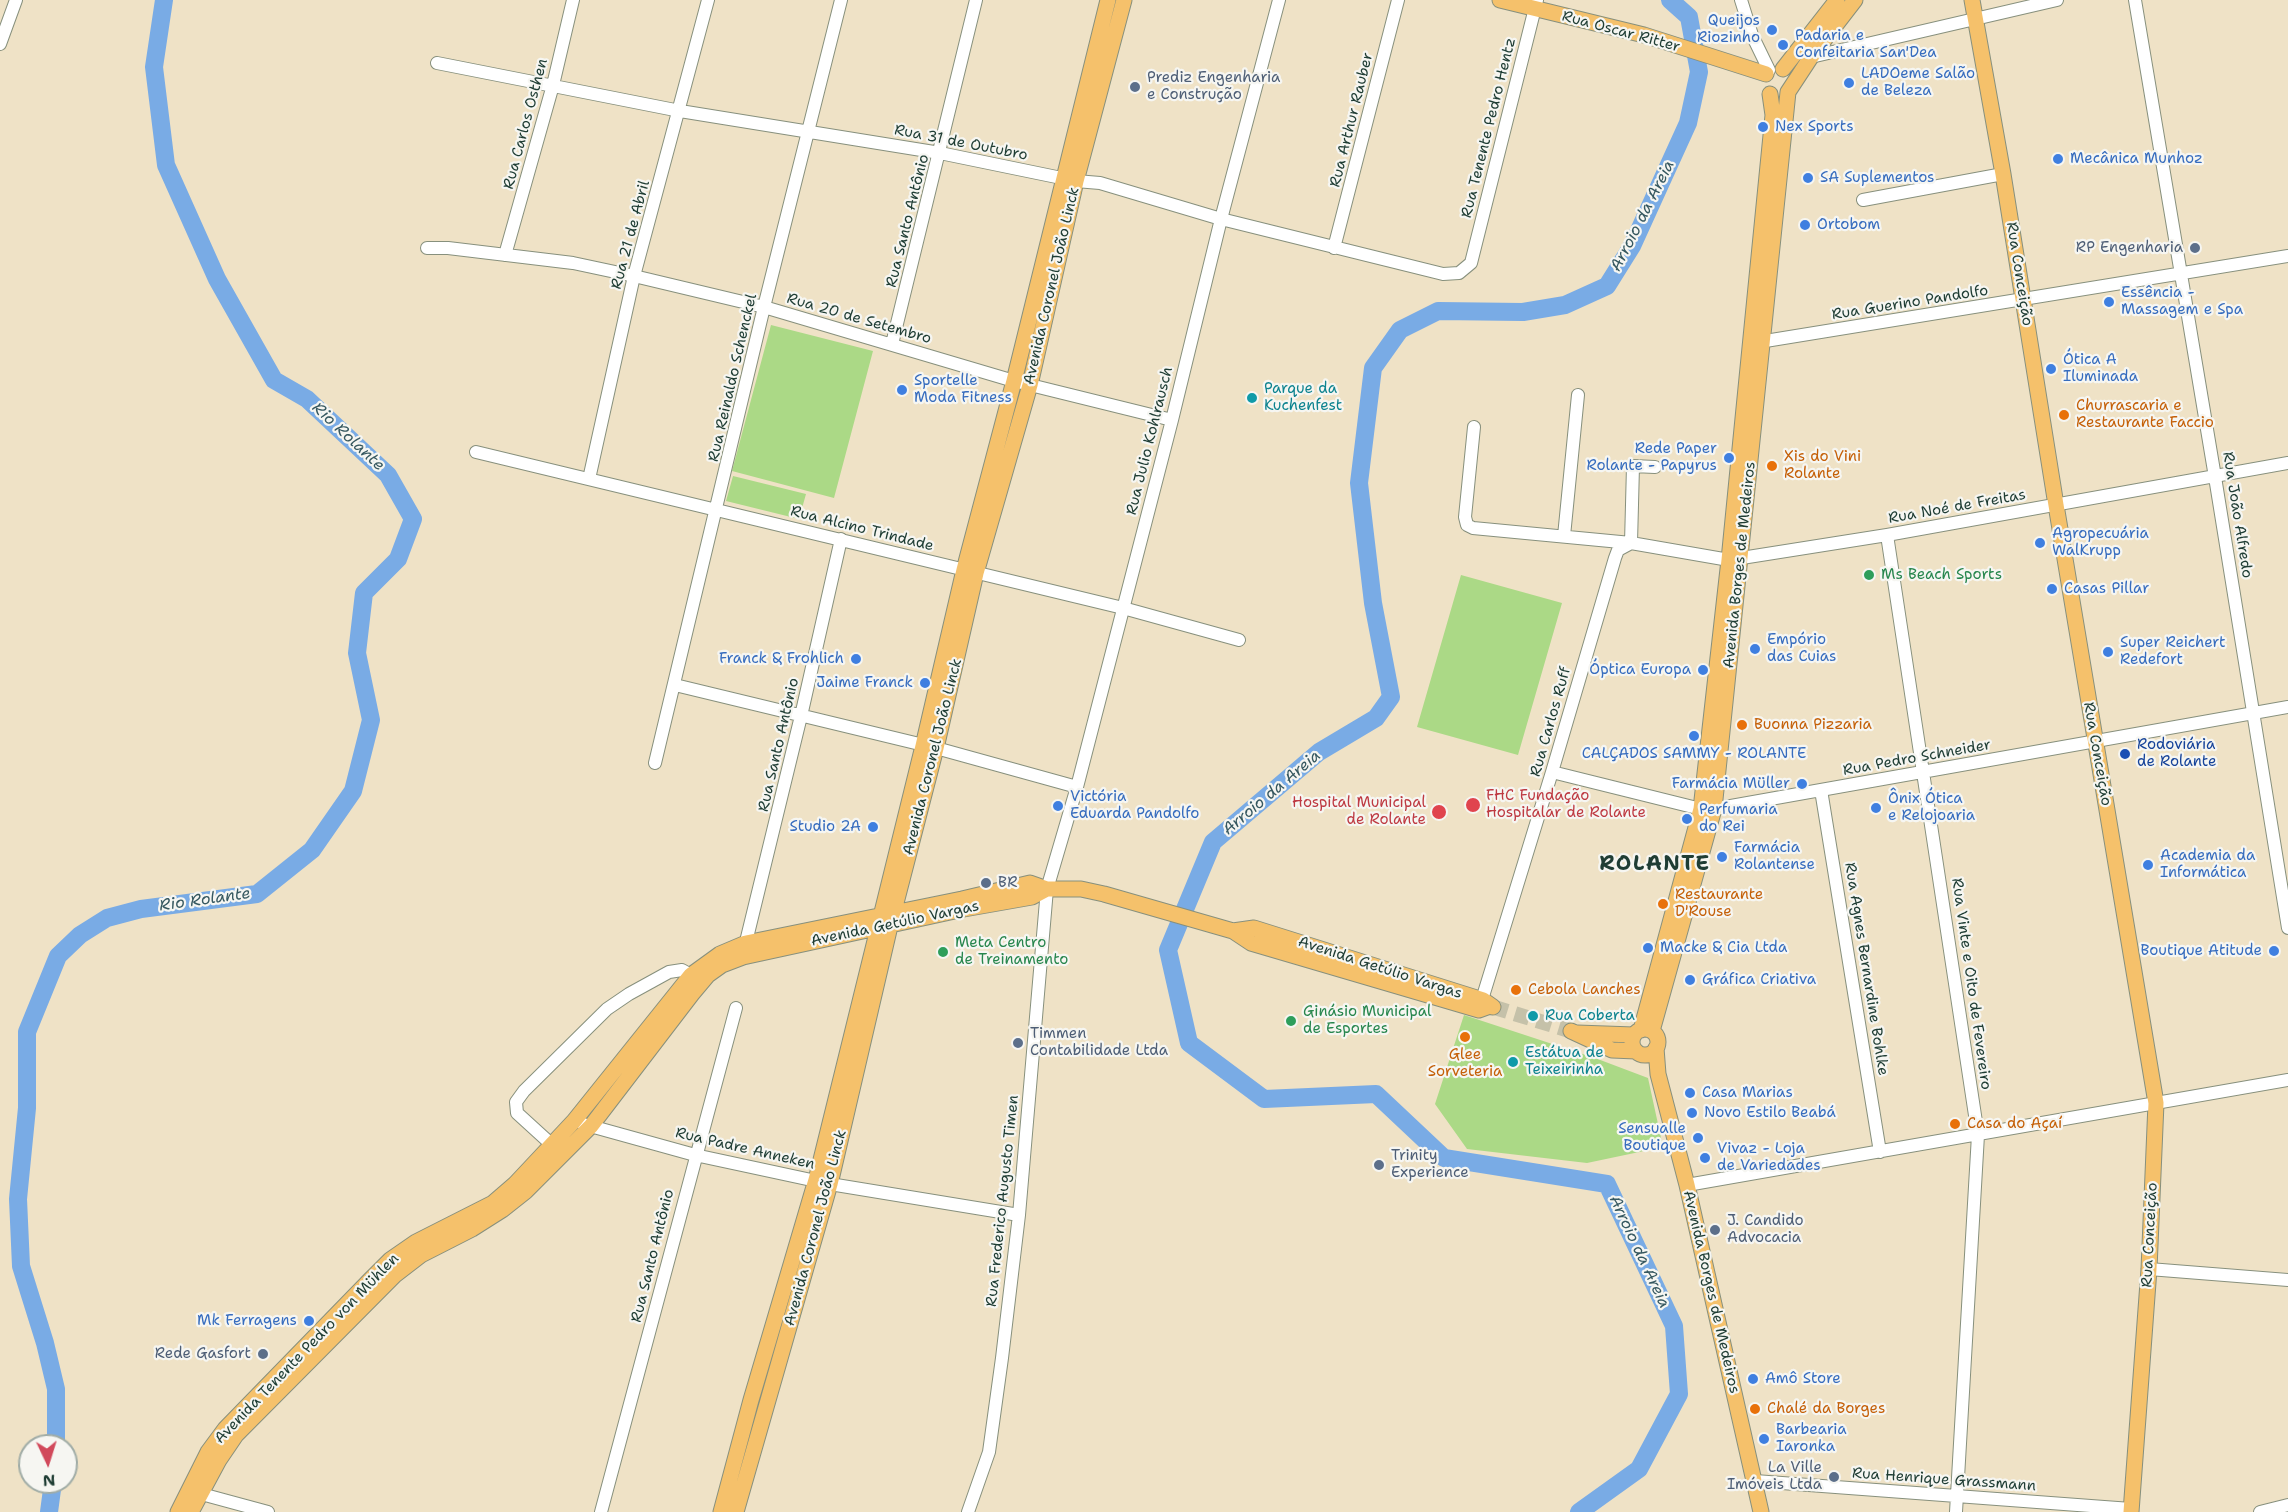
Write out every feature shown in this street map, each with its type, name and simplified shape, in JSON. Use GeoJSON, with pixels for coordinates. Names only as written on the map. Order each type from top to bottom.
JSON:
{"type":"FeatureCollection","features":[{"type":"Feature","properties":{"kind":"main road","name":"Avenida Coronel João Linck"},"geometry":{"type":"LineString","coordinates":[[970,571],[1030,385],[1108,0]]}},
{"type":"Feature","properties":{"kind":"main road","name":"Avenida Coronel João Linck"},"geometry":{"type":"LineString","coordinates":[[736,1512],[823,1182],[930,747],[1014,381],[1070,179],[1124,0]]}},
{"type":"Feature","properties":{"kind":"main road","name":"Rua Oscar Ritter"},"geometry":{"type":"LineString","coordinates":[[1500,0],[1536,4],[1644,35],[1770,78]]}},
{"type":"Feature","properties":{"kind":"main road"},"geometry":{"type":"LineString","coordinates":[[1770,78],[1837,0]]}},
{"type":"Feature","properties":{"kind":"main road"},"geometry":{"type":"LineString","coordinates":[[1770,78],[1780,96],[1790,88],[1855,0]]}},
{"type":"Feature","properties":{"kind":"main road","name":"Rua Conceição"},"geometry":{"type":"LineString","coordinates":[[1972,0],[2003,174],[2156,1103],[2149,1269],[2131,1510]]}},
{"type":"Feature","properties":{"kind":"main road"},"geometry":{"type":"LineString","coordinates":[[1770,78],[1790,75],[1790,88]]}},
{"type":"Feature","properties":{"kind":"main road","name":"Avenida Borges de Medeiros"},"geometry":{"type":"LineString","coordinates":[[1757,343],[1773,115],[1770,78]]}},
{"type":"Feature","properties":{"kind":"main road","name":"Avenida Borges de Medeiros"},"geometry":{"type":"LineString","coordinates":[[1643,1032],[1707,809],[1757,343],[1790,88]]}},
{"type":"Feature","properties":{"kind":"main road","name":"Avenida Getúlio Vargas"},"geometry":{"type":"LineString","coordinates":[[744,950],[963,904],[1030,883],[1047,889],[1081,890],[1149,907],[1233,931],[1251,943],[1343,963],[1486,1006]]}},
{"type":"Feature","properties":{"kind":"main road","name":"Avenida Tenente Pedro von Mühlen"},"geometry":{"type":"LineString","coordinates":[[296,1365],[390,1260],[433,1232],[493,1203],[530,1170],[720,954],[744,950]]}},
{"type":"Feature","properties":{"kind":"main road","name":"Avenida Tenente Pedro von Mühlen"},"geometry":{"type":"LineString","coordinates":[[191,1512],[208,1452],[225,1429],[395,1275],[421,1255],[472,1229],[502,1210],[525,1191],[591,1126],[695,980]]}},
{"type":"Feature","properties":{"kind":"main road"},"geometry":{"type":"LineString","coordinates":[[1574,1032],[1643,1032],[1658,1039],[1656,1048],[1650,1054],[1612,1050],[1574,1032]]}},
{"type":"Feature","properties":{"kind":"main road"},"geometry":{"type":"LineString","coordinates":[[1643,1032],[1632,1043],[1658,1074]]}},
{"type":"Feature","properties":{"kind":"main road","name":"Avenida Borges de Medeiros"},"geometry":{"type":"LineString","coordinates":[[1656,1048],[1658,1074],[1687,1185],[1761,1512]]}},
{"type":"Feature","properties":{"kind":"main road","name":"Avenida Coronel João Linck"},"geometry":{"type":"LineString","coordinates":[[721,1512],[751,1400],[823,1182]]}},
{"type":"Feature","properties":{"kind":"main road","name":"Avenida Tenente Pedro von Mühlen"},"geometry":{"type":"LineString","coordinates":[[178,1512],[196,1492]]}},
{"type":"Feature","properties":{"kind":"street"},"geometry":{"type":"LineString","coordinates":[[0,44],[16,0]]}},
{"type":"Feature","properties":{"kind":"street","name":"Rua Carlos Osthen"},"geometry":{"type":"LineString","coordinates":[[505,255],[573,0]]}},
{"type":"Feature","properties":{"kind":"street","name":"Rua 21 de Abril"},"geometry":{"type":"LineString","coordinates":[[589,479],[634,276],[708,0]]}},
{"type":"Feature","properties":{"kind":"street","name":"Rua Reinaldo Schenckel"},"geometry":{"type":"LineString","coordinates":[[655,763],[764,307],[810,131],[841,0]]}},
{"type":"Feature","properties":{"kind":"street","name":"Rua Santo Antônio"},"geometry":{"type":"LineString","coordinates":[[892,345],[976,0]]}},
{"type":"Feature","properties":{"kind":"street","name":"Rua Julio Kohlrausch"},"geometry":{"type":"LineString","coordinates":[[1047,889],[1077,787],[1279,0]]}},
{"type":"Feature","properties":{"kind":"street","name":"Rua Arthur Rauber"},"geometry":{"type":"LineString","coordinates":[[1334,248],[1398,0]]}},
{"type":"Feature","properties":{"kind":"street"},"geometry":{"type":"LineString","coordinates":[[1741,0],[1752,35],[1770,78]]}},
{"type":"Feature","properties":{"kind":"street"},"geometry":{"type":"LineString","coordinates":[[1811,57],[2057,0]]}},
{"type":"Feature","properties":{"kind":"street","name":"Rua João Alfredo"},"geometry":{"type":"LineString","coordinates":[[2135,0],[2182,274],[2288,928]]}},
{"type":"Feature","properties":{"kind":"street","name":"Rua Tenente Pedro Hentz"},"geometry":{"type":"LineString","coordinates":[[1470,263],[1536,4]]}},
{"type":"Feature","properties":{"kind":"street","name":"Rua 31 de Outubro"},"geometry":{"type":"LineString","coordinates":[[437,63],[680,111],[940,153],[1100,183],[1221,219],[1443,274],[1459,273],[1470,263]]}},
{"type":"Feature","properties":{"kind":"street"},"geometry":{"type":"LineString","coordinates":[[1863,200],[2003,174]]}},
{"type":"Feature","properties":{"kind":"street","name":"Rua 20 de Setembro"},"geometry":{"type":"LineString","coordinates":[[427,248],[448,248],[573,263],[634,276],[764,307],[1014,381],[1172,420]]}},
{"type":"Feature","properties":{"kind":"street","name":"Rua Guerino Pandolfo"},"geometry":{"type":"LineString","coordinates":[[1757,343],[2288,256]]}},
{"type":"Feature","properties":{"kind":"street"},"geometry":{"type":"LineString","coordinates":[[1564,536],[1578,395]]}},
{"type":"Feature","properties":{"kind":"street","name":"Rua Noé de Freitas"},"geometry":{"type":"LineString","coordinates":[[1474,427],[1465,517],[1467,525],[1473,528],[1631,543],[1734,559],[2288,463]]}},
{"type":"Feature","properties":{"kind":"street","name":"Rua Alcino Trindade"},"geometry":{"type":"LineString","coordinates":[[476,452],[1123,608],[1239,640]]}},
{"type":"Feature","properties":{"kind":"street"},"geometry":{"type":"LineString","coordinates":[[1631,543],[1633,466],[1655,467]]}},
{"type":"Feature","properties":{"kind":"street","name":"Rua Vinte e Oito de Fevereiro"},"geometry":{"type":"LineString","coordinates":[[1887,534],[1978,1135],[1956,1512]]}},
{"type":"Feature","properties":{"kind":"street","name":"Rua Santo Antônio"},"geometry":{"type":"LineString","coordinates":[[744,950],[841,539]]}},
{"type":"Feature","properties":{"kind":"street","name":"Rua Carlos Ruff"},"geometry":{"type":"LineString","coordinates":[[1486,1006],[1615,558],[1618,550],[1631,543]]}},
{"type":"Feature","properties":{"kind":"street"},"geometry":{"type":"LineString","coordinates":[[675,685],[930,747],[1077,787]]}},
{"type":"Feature","properties":{"kind":"street","name":"Rua Pedro Schneider"},"geometry":{"type":"LineString","coordinates":[[1552,772],[1707,809],[2288,707]]}},
{"type":"Feature","properties":{"kind":"street","name":"Rua Agnes Bernardine Bohlke"},"geometry":{"type":"LineString","coordinates":[[1821,790],[1880,1152]]}},
{"type":"Feature","properties":{"kind":"street","name":"Rua Frederico Augusto Timen"},"geometry":{"type":"LineString","coordinates":[[968,1512],[989,1452],[1019,1215],[1047,889]]}},
{"type":"Feature","properties":{"kind":"street"},"geometry":{"type":"LineString","coordinates":[[551,1144],[517,1113],[516,1102],[524,1091],[607,1009],[669,972],[682,970],[695,980]]}},
{"type":"Feature","properties":{"kind":"street","name":"Rua Santo Antônio"},"geometry":{"type":"LineString","coordinates":[[601,1512],[736,1008]]}},
{"type":"Feature","properties":{"kind":"street"},"geometry":{"type":"LineString","coordinates":[[1687,1185],[2288,1080]]}},
{"type":"Feature","properties":{"kind":"street","name":"Rua Padre Anneken"},"geometry":{"type":"LineString","coordinates":[[574,1121],[695,1155],[823,1182],[1019,1215]]}},
{"type":"Feature","properties":{"kind":"street"},"geometry":{"type":"LineString","coordinates":[[2149,1269],[2288,1280]]}},
{"type":"Feature","properties":{"kind":"street","name":"Rua Henrique Grassmann"},"geometry":{"type":"LineString","coordinates":[[1755,1481],[2131,1510]]}},
{"type":"Feature","properties":{"kind":"street"},"geometry":{"type":"LineString","coordinates":[[196,1492],[268,1512]]}},
{"type":"Feature","properties":{"kind":"street"},"geometry":{"type":"LineString","coordinates":[[2260,1512],[2288,1505]]}},
{"type":"Feature","properties":{"kind":"green space"},"geometry":{"type":"Polygon","coordinates":[[[771,325],[873,351],[834,498],[732,471],[771,325]]]}},
{"type":"Feature","properties":{"kind":"green space"},"geometry":{"type":"Polygon","coordinates":[[[733,476],[806,494],[799,519],[726,501],[733,476]]]}},
{"type":"Feature","properties":{"kind":"green space"},"geometry":{"type":"Polygon","coordinates":[[[1461,575],[1562,603],[1518,755],[1417,727],[1461,575]]]}},
{"type":"Feature","properties":{"kind":"green space"},"geometry":{"type":"Polygon","coordinates":[[[1464,1015],[1648,1078],[1663,1147],[1587,1163],[1467,1149],[1435,1104],[1464,1015]]]}},
{"type":"Feature","properties":{"kind":"waterway","name":"Rio Rolante"},"geometry":{"type":"LineString","coordinates":[[56,1434],[56,1389],[45,1343],[21,1266],[18,1199],[27,1108],[27,1032],[58,956],[80,935],[107,918],[141,909],[257,894],[312,850],[353,791],[371,720],[357,653],[364,593],[398,559],[413,519],[388,475],[307,399],[274,380],[217,279],[166,165],[154,67],[164,0]]}},
{"type":"Feature","properties":{"kind":"waterway","name":"Arroio da Areia"},"geometry":{"type":"LineString","coordinates":[[1579,1512],[1639,1469],[1679,1394],[1674,1326],[1607,1184],[1444,1158],[1376,1094],[1264,1099],[1189,1043],[1168,950],[1213,842],[1319,752],[1376,718],[1391,697],[1373,603],[1359,483],[1373,368],[1400,330],[1438,311],[1523,312],[1565,305],[1607,286],[1632,246],[1688,123],[1699,72],[1689,17],[1670,0]]}},
{"type":"Feature","properties":{"kind":"waterway","name":"Rio Rolante"},"geometry":{"type":"LineString","coordinates":[[49,1512],[51,1494]]}},
{"type":"Feature","properties":{"kind":"tunnel"},"geometry":{"type":"LineString","coordinates":[[1493,1007],[1571,1031]]}},
{"type":"Feature","properties":{"kind":"place","name":"Queijos Riozinho"},"geometry":{"type":"Point","coordinates":[1772,30]}},
{"type":"Feature","properties":{"kind":"place","name":"Padaria e Confeitaria San'Dea"},"geometry":{"type":"Point","coordinates":[1783,45]}},
{"type":"Feature","properties":{"kind":"place","name":"LADOeme Salão de Beleza"},"geometry":{"type":"Point","coordinates":[1849,83]}},
{"type":"Feature","properties":{"kind":"place","name":"Prediz Engenharia e Construção"},"geometry":{"type":"Point","coordinates":[1135,87]}},
{"type":"Feature","properties":{"kind":"place","name":"Nex Sports"},"geometry":{"type":"Point","coordinates":[1763,127]}},
{"type":"Feature","properties":{"kind":"place","name":"Mecânica Munhoz"},"geometry":{"type":"Point","coordinates":[2058,159]}},
{"type":"Feature","properties":{"kind":"place","name":"SA Suplementos"},"geometry":{"type":"Point","coordinates":[1808,178]}},
{"type":"Feature","properties":{"kind":"place","name":"Ortobom"},"geometry":{"type":"Point","coordinates":[1805,225]}},
{"type":"Feature","properties":{"kind":"place","name":"RP Engenharia"},"geometry":{"type":"Point","coordinates":[2195,248]}},
{"type":"Feature","properties":{"kind":"place","name":"Essência - Massagem e Spa"},"geometry":{"type":"Point","coordinates":[2109,302]}},
{"type":"Feature","properties":{"kind":"place","name":"Ótica A Iluminada"},"geometry":{"type":"Point","coordinates":[2051,369]}},
{"type":"Feature","properties":{"kind":"place","name":"Sportelle Moda Fitness"},"geometry":{"type":"Point","coordinates":[902,390]}},
{"type":"Feature","properties":{"kind":"place","name":"Parque da Kuchenfest"},"geometry":{"type":"Point","coordinates":[1252,398]}},
{"type":"Feature","properties":{"kind":"place","name":"Churrascaria e Restaurante Faccio"},"geometry":{"type":"Point","coordinates":[2064,415]}},
{"type":"Feature","properties":{"kind":"place","name":"Rede Paper Rolante - Papyrus"},"geometry":{"type":"Point","coordinates":[1729,458]}},
{"type":"Feature","properties":{"kind":"place","name":"Xis do Vini Rolante"},"geometry":{"type":"Point","coordinates":[1772,466]}},
{"type":"Feature","properties":{"kind":"place","name":"Agropecuária WalKrupp"},"geometry":{"type":"Point","coordinates":[2040,543]}},
{"type":"Feature","properties":{"kind":"place","name":"Ms Beach Sports"},"geometry":{"type":"Point","coordinates":[1869,575]}},
{"type":"Feature","properties":{"kind":"place","name":"Casas Pillar"},"geometry":{"type":"Point","coordinates":[2052,589]}},
{"type":"Feature","properties":{"kind":"place","name":"Empório das Cuias"},"geometry":{"type":"Point","coordinates":[1755,649]}},
{"type":"Feature","properties":{"kind":"place","name":"Super Reichert Redefort"},"geometry":{"type":"Point","coordinates":[2108,652]}},
{"type":"Feature","properties":{"kind":"place","name":"Franck & Frohlich"},"geometry":{"type":"Point","coordinates":[856,659]}},
{"type":"Feature","properties":{"kind":"place","name":"Óptica Europa"},"geometry":{"type":"Point","coordinates":[1703,670]}},
{"type":"Feature","properties":{"kind":"place","name":"Jaime Franck"},"geometry":{"type":"Point","coordinates":[925,683]}},
{"type":"Feature","properties":{"kind":"place","name":"Buonna Pizzaria"},"geometry":{"type":"Point","coordinates":[1742,725]}},
{"type":"Feature","properties":{"kind":"place","name":"CALÇADOS SAMMY - ROLANTE"},"geometry":{"type":"Point","coordinates":[1694,736]}},
{"type":"Feature","properties":{"kind":"place","name":"Rodoviária de Rolante"},"geometry":{"type":"Point","coordinates":[2125,754]}},
{"type":"Feature","properties":{"kind":"place","name":"Farmácia Müller"},"geometry":{"type":"Point","coordinates":[1802,784]}},
{"type":"Feature","properties":{"kind":"place","name":"FHC Fundação Hospitalar de Rolante"},"geometry":{"type":"Point","coordinates":[1473,805]}},
{"type":"Feature","properties":{"kind":"place","name":"Victória Eduarda Pandolfo"},"geometry":{"type":"Point","coordinates":[1058,806]}},
{"type":"Feature","properties":{"kind":"place","name":"Ônix Ótica e Relojoaria"},"geometry":{"type":"Point","coordinates":[1876,808]}},
{"type":"Feature","properties":{"kind":"place","name":"Hospital Municipal de Rolante"},"geometry":{"type":"Point","coordinates":[1439,812]}},
{"type":"Feature","properties":{"kind":"place","name":"Perfumaria do Rei"},"geometry":{"type":"Point","coordinates":[1687,819]}},
{"type":"Feature","properties":{"kind":"place","name":"Studio 2A"},"geometry":{"type":"Point","coordinates":[873,827]}},
{"type":"Feature","properties":{"kind":"place","name":"Farmácia Rolantense"},"geometry":{"type":"Point","coordinates":[1722,857]}},
{"type":"Feature","properties":{"kind":"place","name":"Academia da Informática"},"geometry":{"type":"Point","coordinates":[2148,865]}},
{"type":"Feature","properties":{"kind":"place","name":"BR"},"geometry":{"type":"Point","coordinates":[986,883]}},
{"type":"Feature","properties":{"kind":"place","name":"Restaurante D'Rouse"},"geometry":{"type":"Point","coordinates":[1663,904]}},
{"type":"Feature","properties":{"kind":"place","name":"Macke & Cia Ltda"},"geometry":{"type":"Point","coordinates":[1648,948]}},
{"type":"Feature","properties":{"kind":"place","name":"Boutique Atitude"},"geometry":{"type":"Point","coordinates":[2274,951]}},
{"type":"Feature","properties":{"kind":"place","name":"Meta Centro de Treinamento"},"geometry":{"type":"Point","coordinates":[943,952]}},
{"type":"Feature","properties":{"kind":"place","name":"Gráfica Criativa"},"geometry":{"type":"Point","coordinates":[1690,980]}},
{"type":"Feature","properties":{"kind":"place","name":"Cebola Lanches"},"geometry":{"type":"Point","coordinates":[1516,990]}},
{"type":"Feature","properties":{"kind":"place","name":"Rua Coberta"},"geometry":{"type":"Point","coordinates":[1533,1016]}},
{"type":"Feature","properties":{"kind":"place","name":"Ginásio Municipal de Esportes"},"geometry":{"type":"Point","coordinates":[1291,1021]}},
{"type":"Feature","properties":{"kind":"place","name":"Glee Sorveteria"},"geometry":{"type":"Point","coordinates":[1465,1037]}},
{"type":"Feature","properties":{"kind":"place","name":"Timmen Contabilidade Ltda"},"geometry":{"type":"Point","coordinates":[1018,1043]}},
{"type":"Feature","properties":{"kind":"place","name":"Estátua de Teixeirinha"},"geometry":{"type":"Point","coordinates":[1513,1062]}},
{"type":"Feature","properties":{"kind":"place","name":"Casa Marias"},"geometry":{"type":"Point","coordinates":[1690,1093]}},
{"type":"Feature","properties":{"kind":"place","name":"Novo Estilo Beabá"},"geometry":{"type":"Point","coordinates":[1692,1113]}},
{"type":"Feature","properties":{"kind":"place","name":"Casa do Açaí"},"geometry":{"type":"Point","coordinates":[1955,1124]}},
{"type":"Feature","properties":{"kind":"place","name":"Sensualle Boutique"},"geometry":{"type":"Point","coordinates":[1698,1138]}},
{"type":"Feature","properties":{"kind":"place","name":"Vivaz - Loja de Variedades"},"geometry":{"type":"Point","coordinates":[1705,1158]}},
{"type":"Feature","properties":{"kind":"place","name":"Trinity Experience"},"geometry":{"type":"Point","coordinates":[1379,1165]}},
{"type":"Feature","properties":{"kind":"place","name":"J. Candido Advocacia"},"geometry":{"type":"Point","coordinates":[1715,1230]}},
{"type":"Feature","properties":{"kind":"place","name":"Mk Ferragens"},"geometry":{"type":"Point","coordinates":[309,1321]}},
{"type":"Feature","properties":{"kind":"place","name":"Rede Gasfort"},"geometry":{"type":"Point","coordinates":[263,1354]}},
{"type":"Feature","properties":{"kind":"place","name":"Amô Store"},"geometry":{"type":"Point","coordinates":[1753,1379]}},
{"type":"Feature","properties":{"kind":"place","name":"Chalé da Borges"},"geometry":{"type":"Point","coordinates":[1755,1409]}},
{"type":"Feature","properties":{"kind":"place","name":"Barbearia Iaronka"},"geometry":{"type":"Point","coordinates":[1764,1439]}},
{"type":"Feature","properties":{"kind":"place","name":"La Ville Imóveis Ltda"},"geometry":{"type":"Point","coordinates":[1834,1477]}},
{"type":"Feature","properties":{"kind":"district","name":"ROLANTE"},"geometry":{"type":"Point","coordinates":[1655,865]}}]}
